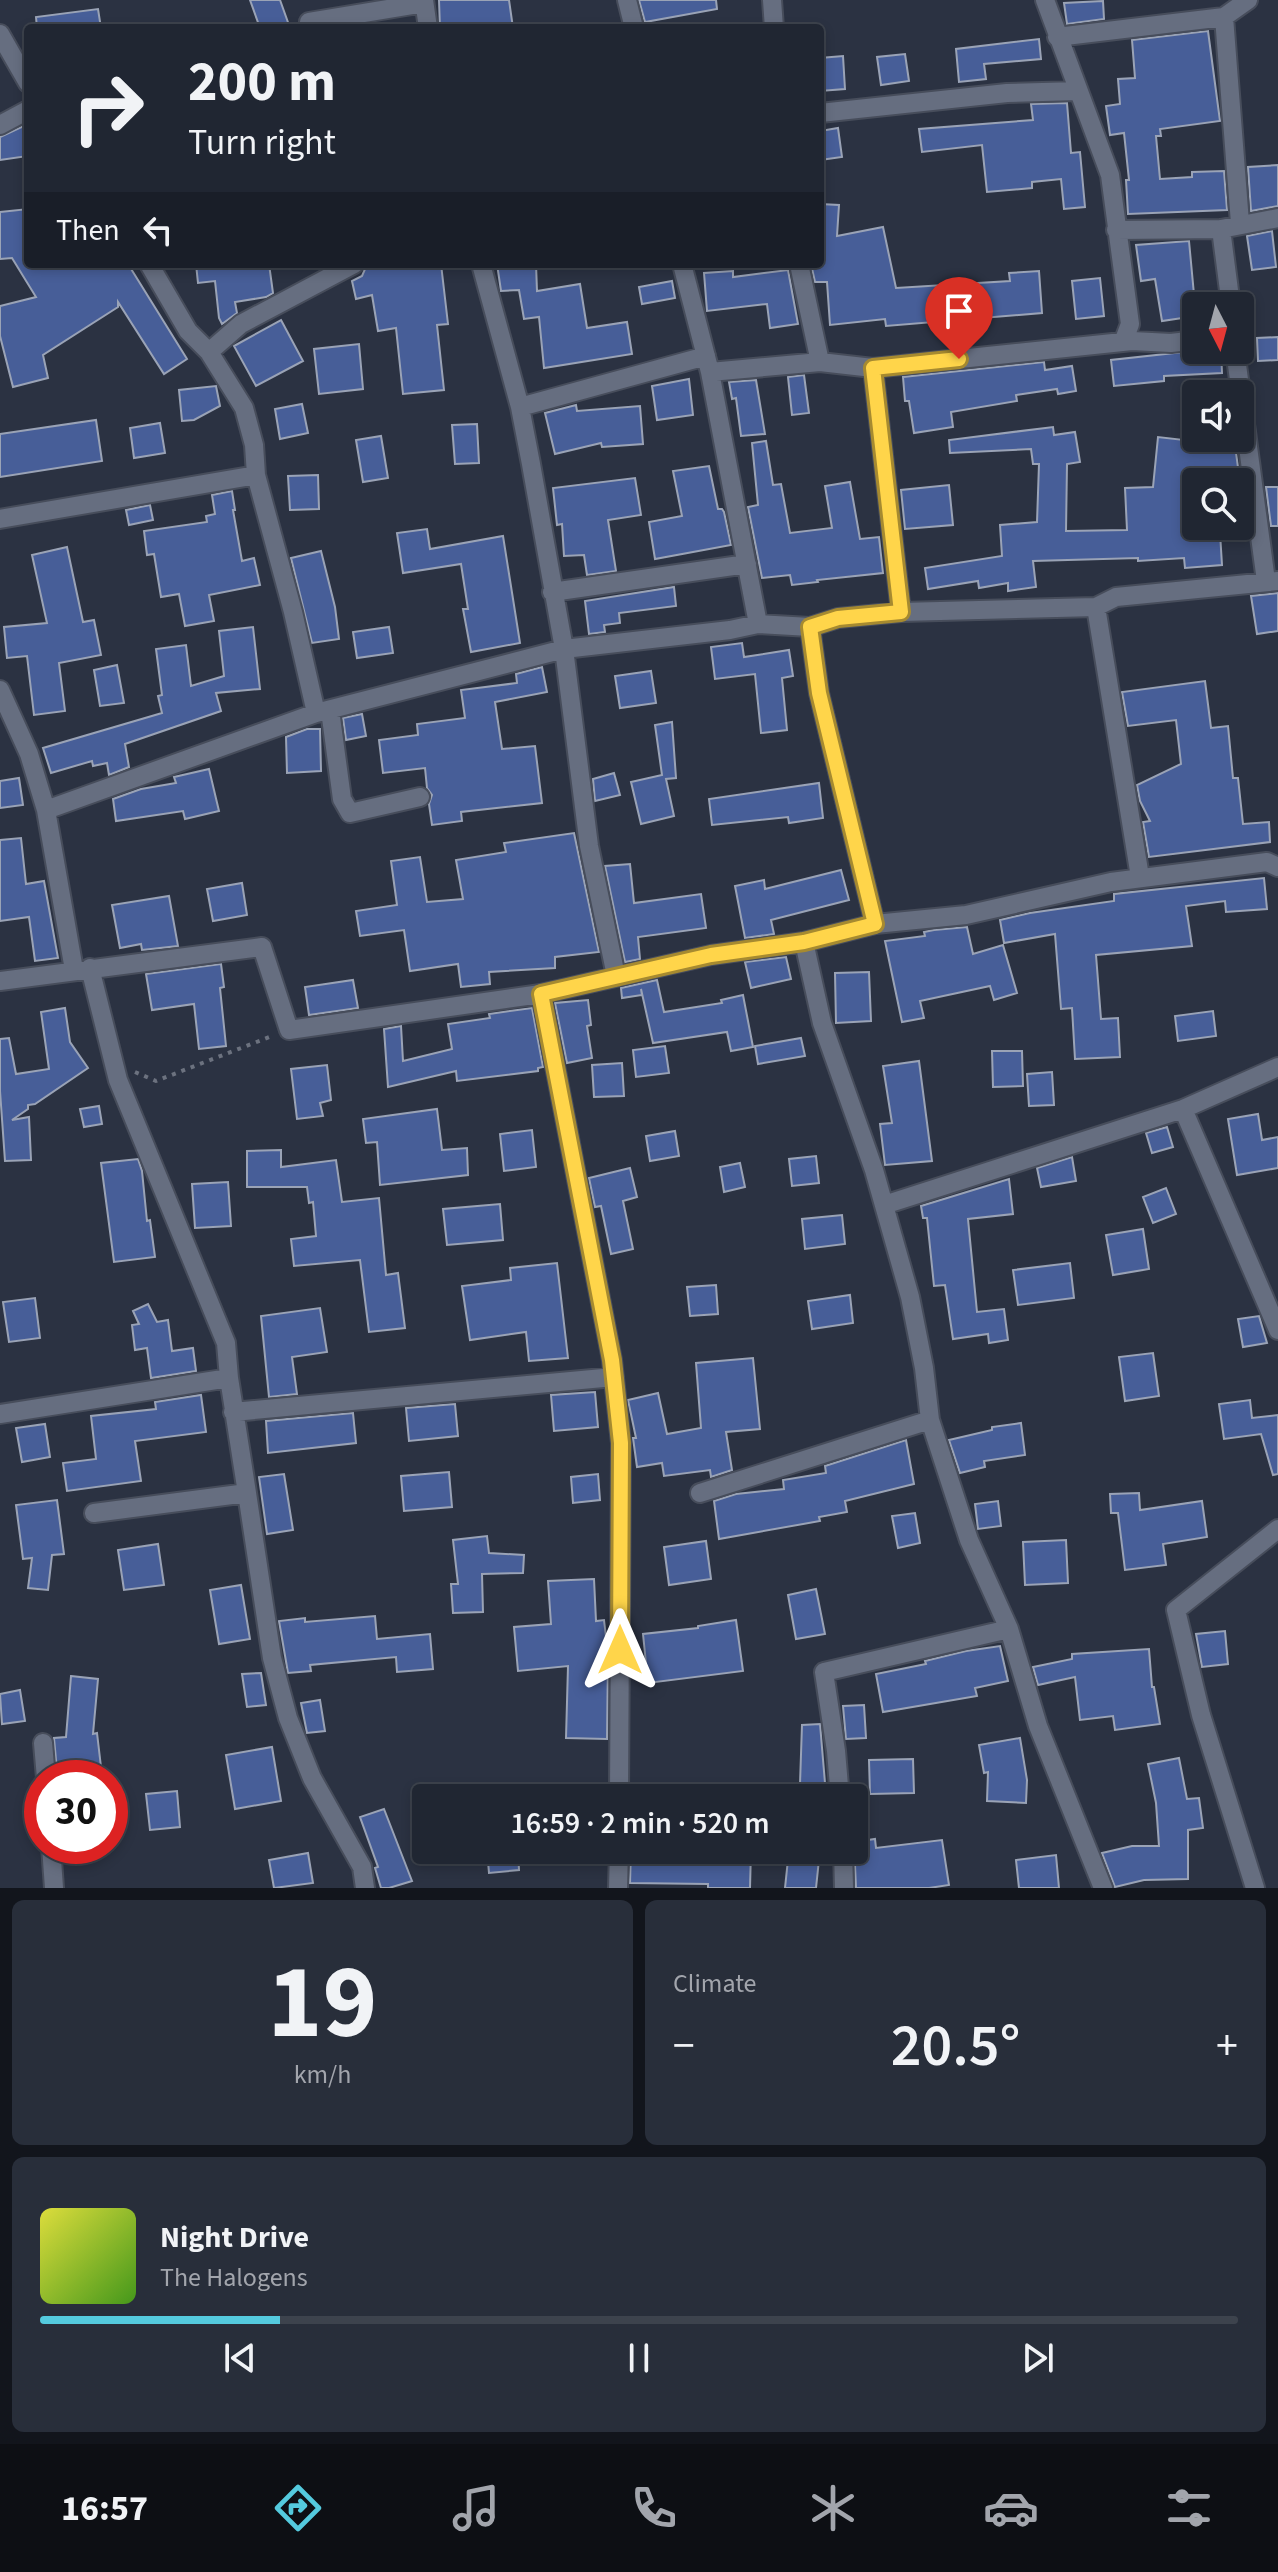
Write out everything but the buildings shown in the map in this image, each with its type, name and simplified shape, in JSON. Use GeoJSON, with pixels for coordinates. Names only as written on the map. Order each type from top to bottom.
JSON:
{"type":"FeatureCollection","features":[{"type":"Feature","properties":{"kind":"street"},"geometry":{"type":"LineString","coordinates":[[627,0],[633,24]]}},
{"type":"Feature","properties":{"kind":"street"},"geometry":{"type":"LineString","coordinates":[[772,0],[774,24]]}},
{"type":"Feature","properties":{"kind":"street"},"geometry":{"type":"LineString","coordinates":[[1045,0],[1110,175],[1130,324],[1124,340],[1182,342]]}},
{"type":"Feature","properties":{"kind":"street"},"geometry":{"type":"LineString","coordinates":[[1057,37],[1224,17],[1248,0]]}},
{"type":"Feature","properties":{"kind":"street"},"geometry":{"type":"LineString","coordinates":[[309,22],[424,2],[427,24]]}},
{"type":"Feature","properties":{"kind":"street"},"geometry":{"type":"LineString","coordinates":[[1224,17],[1240,223]]}},
{"type":"Feature","properties":{"kind":"street"},"geometry":{"type":"LineString","coordinates":[[0,34],[24,76]]}},
{"type":"Feature","properties":{"kind":"street"},"geometry":{"type":"LineString","coordinates":[[824,113],[1007,93],[1078,91]]}},
{"type":"Feature","properties":{"kind":"street"},"geometry":{"type":"LineString","coordinates":[[0,125],[24,112]]}},
{"type":"Feature","properties":{"kind":"street"},"geometry":{"type":"LineString","coordinates":[[1116,230],[1221,229],[1278,218]]}},
{"type":"Feature","properties":{"kind":"street"},"geometry":{"type":"LineString","coordinates":[[1221,229],[1229,292]]}},
{"type":"Feature","properties":{"kind":"street"},"geometry":{"type":"LineString","coordinates":[[151,268],[188,331],[209,352],[244,408],[254,445],[256,475],[323,712],[342,799],[350,813],[420,797]]}},
{"type":"Feature","properties":{"kind":"street"},"geometry":{"type":"LineString","coordinates":[[209,352],[241,324],[346,268]]}},
{"type":"Feature","properties":{"kind":"street"},"geometry":{"type":"LineString","coordinates":[[482,268],[520,407],[564,649],[589,846],[616,976]]}},
{"type":"Feature","properties":{"kind":"street"},"geometry":{"type":"LineString","coordinates":[[683,268],[708,364],[758,624]]}},
{"type":"Feature","properties":{"kind":"street"},"geometry":{"type":"LineString","coordinates":[[800,268],[820,362]]}},
{"type":"Feature","properties":{"kind":"street"},"geometry":{"type":"LineString","coordinates":[[520,407],[708,364],[820,362],[873,368],[1132,341]]}},
{"type":"Feature","properties":{"kind":"street"},"geometry":{"type":"LineString","coordinates":[[46,810],[323,712],[564,649],[758,624],[810,627],[838,618],[901,612],[1096,607],[1116,597],[1272,581],[1237,364]]}},
{"type":"Feature","properties":{"kind":"street"},"geometry":{"type":"LineString","coordinates":[[873,368],[901,612]]}},
{"type":"Feature","properties":{"kind":"street"},"geometry":{"type":"LineString","coordinates":[[0,519],[256,475]]}},
{"type":"Feature","properties":{"kind":"street"},"geometry":{"type":"LineString","coordinates":[[552,592],[747,564]]}},
{"type":"Feature","properties":{"kind":"street"},"geometry":{"type":"LineString","coordinates":[[1096,607],[1140,877]]}},
{"type":"Feature","properties":{"kind":"street"},"geometry":{"type":"LineString","coordinates":[[810,627],[819,693],[875,924]]}},
{"type":"Feature","properties":{"kind":"street"},"geometry":{"type":"LineString","coordinates":[[0,690],[29,754],[46,810],[82,969],[118,1080],[226,1343],[233,1412],[272,1658],[288,1718],[312,1778],[362,1867],[365,1888]]}},
{"type":"Feature","properties":{"kind":"street"},"geometry":{"type":"LineString","coordinates":[[0,981],[262,947],[289,1030],[541,994],[711,955],[804,942],[875,924],[966,915],[1140,877],[1185,874],[1274,860]]}},
{"type":"Feature","properties":{"kind":"street"},"geometry":{"type":"LineString","coordinates":[[804,942],[822,1023],[884,1205],[910,1297],[924,1368],[930,1420],[969,1540],[1009,1629],[1038,1726],[1103,1888]]}},
{"type":"Feature","properties":{"kind":"street"},"geometry":{"type":"LineString","coordinates":[[541,994],[614,1377],[621,1443],[619,1784]]}},
{"type":"Feature","properties":{"kind":"street"},"geometry":{"type":"LineString","coordinates":[[884,1205],[1183,1109],[1278,1067]]}},
{"type":"Feature","properties":{"kind":"street"},"geometry":{"type":"LineString","coordinates":[[1183,1109],[1278,1330]]}},
{"type":"Feature","properties":{"kind":"street"},"geometry":{"type":"LineString","coordinates":[[233,1412],[614,1377]]}},
{"type":"Feature","properties":{"kind":"street"},"geometry":{"type":"LineString","coordinates":[[0,1414],[229,1378]]}},
{"type":"Feature","properties":{"kind":"street"},"geometry":{"type":"LineString","coordinates":[[700,1493],[930,1420]]}},
{"type":"Feature","properties":{"kind":"street"},"geometry":{"type":"LineString","coordinates":[[94,1513],[247,1493]]}},
{"type":"Feature","properties":{"kind":"street"},"geometry":{"type":"LineString","coordinates":[[1255,1888],[1201,1715],[1176,1610],[1278,1529]]}},
{"type":"Feature","properties":{"kind":"street"},"geometry":{"type":"LineString","coordinates":[[839,1784],[824,1672],[1009,1629]]}},
{"type":"Feature","properties":{"kind":"street"},"geometry":{"type":"LineString","coordinates":[[43,1743],[44,1760]]}},
{"type":"Feature","properties":{"kind":"street"},"geometry":{"type":"LineString","coordinates":[[52,1864],[54,1888]]}},
{"type":"Feature","properties":{"kind":"street"},"geometry":{"type":"LineString","coordinates":[[618,1888],[619,1864]]}},
{"type":"Feature","properties":{"kind":"street"},"geometry":{"type":"LineString","coordinates":[[843,1864],[844,1888]]}},
{"type":"Feature","properties":{"kind":"path"},"geometry":{"type":"LineString","coordinates":[[114,1063],[156,1081],[289,1030]]}},
{"type":"Feature","properties":{"kind":"route"},"geometry":{"type":"LineString","coordinates":[[620,1650],[621,1443],[612,1360],[541,994],[711,955],[804,942],[875,924],[819,693],[810,627],[838,618],[901,612],[873,368],[959,359]]}}]}
